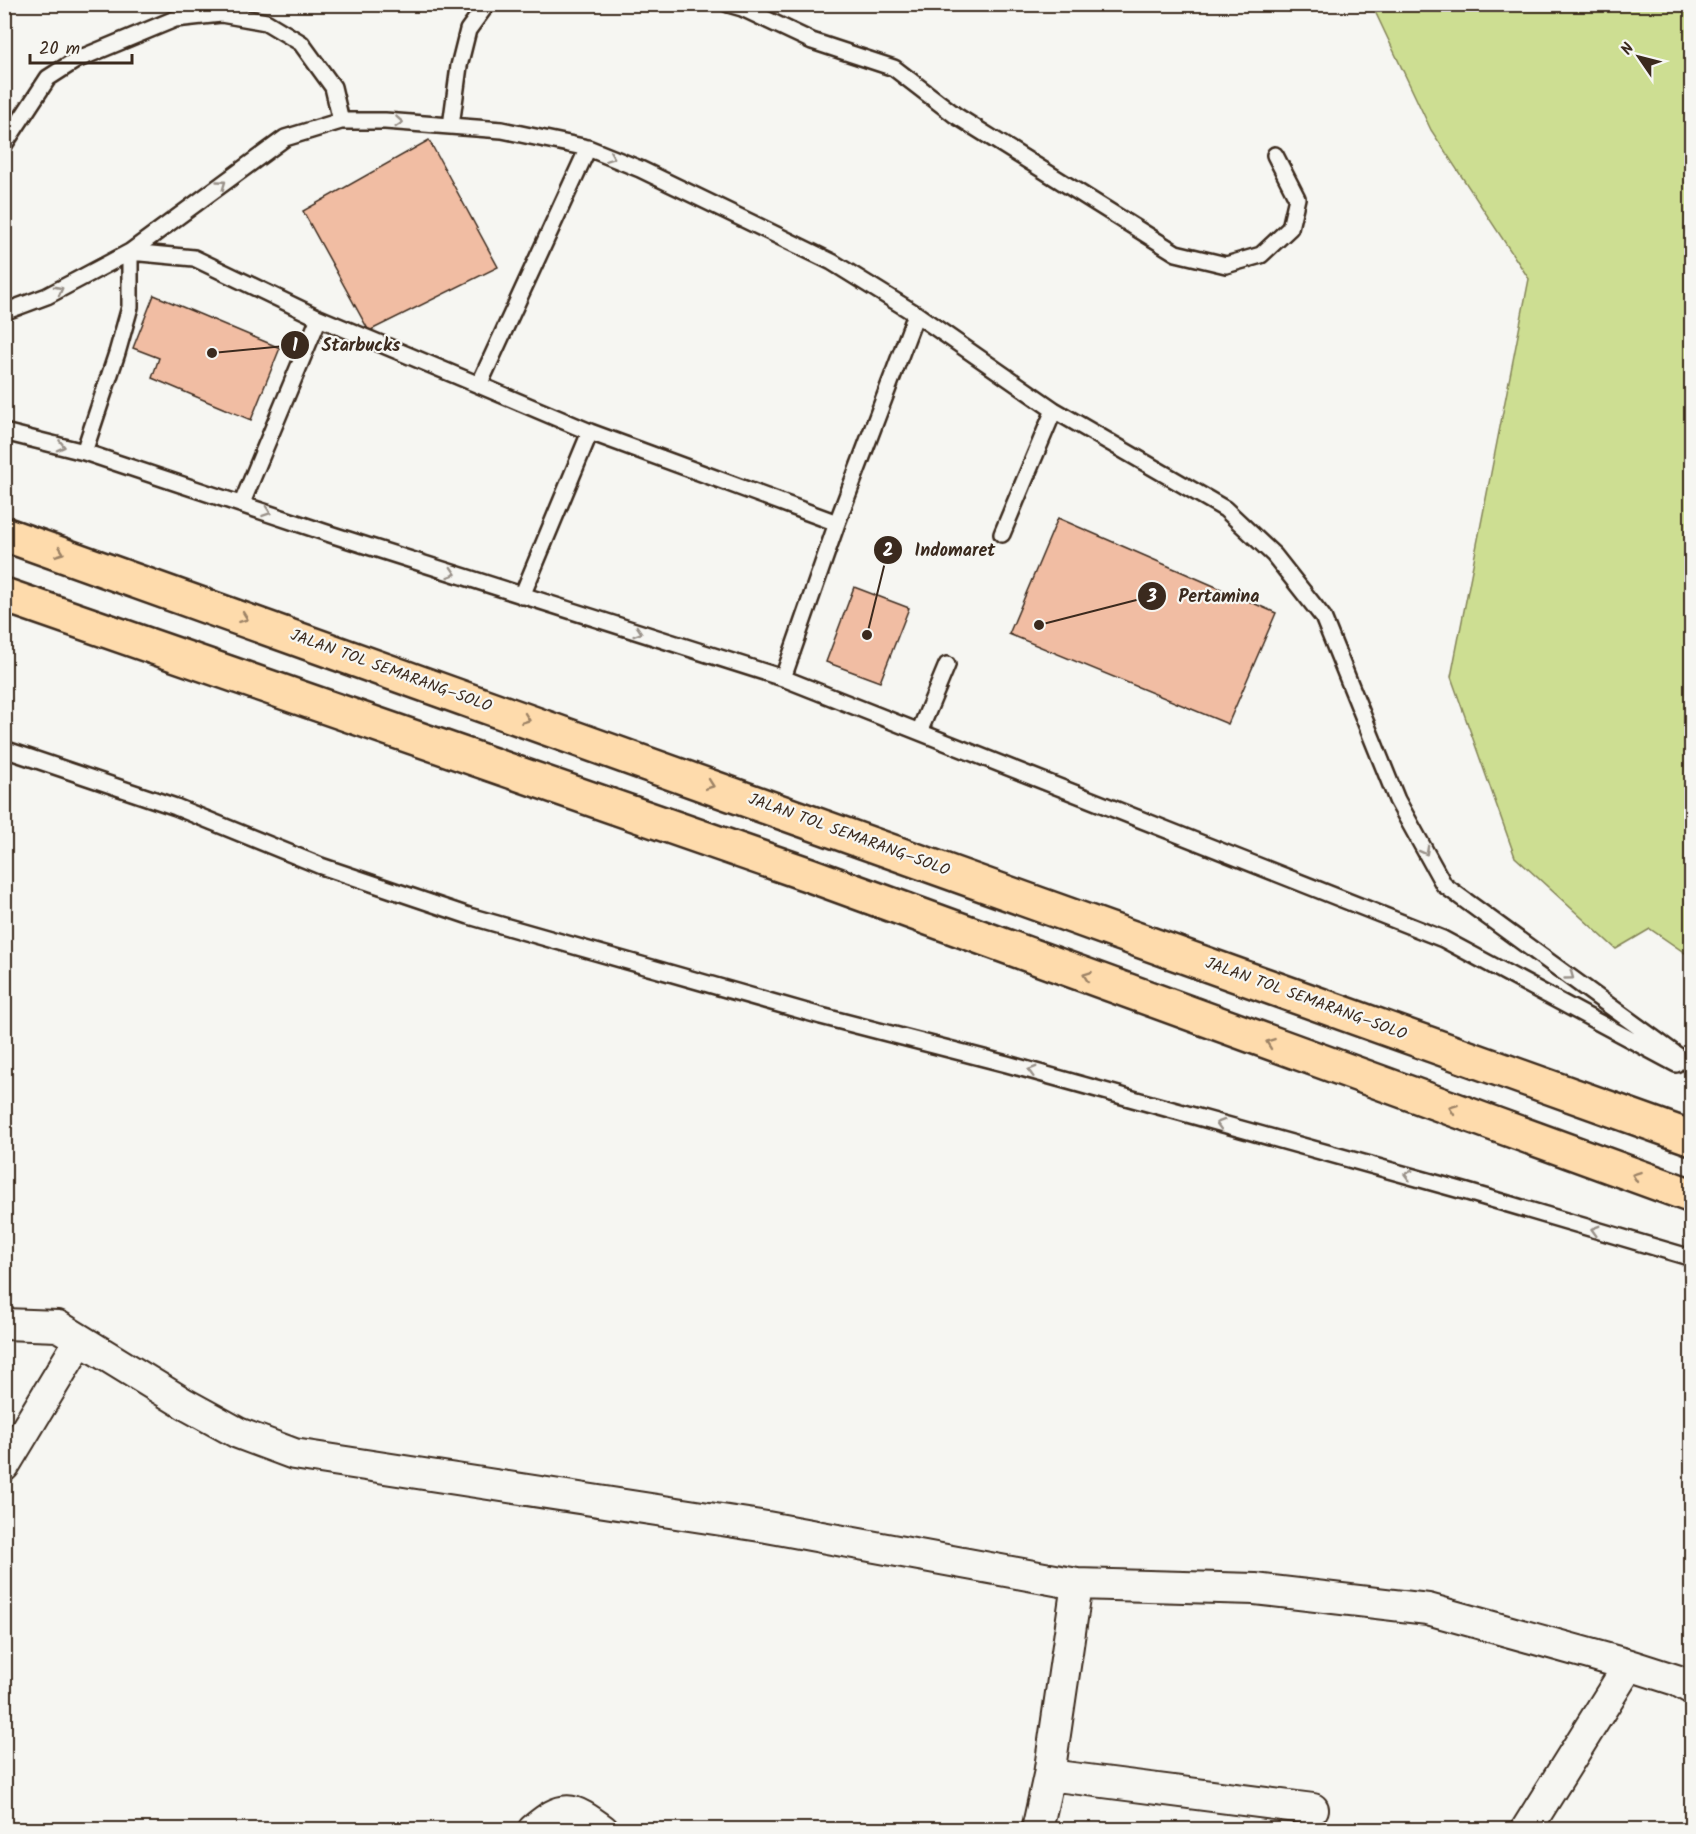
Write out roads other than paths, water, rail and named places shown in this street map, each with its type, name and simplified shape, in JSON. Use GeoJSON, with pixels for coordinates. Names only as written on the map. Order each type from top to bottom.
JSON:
{"type":"FeatureCollection","features":[{"type":"Feature","properties":{"kind":"highway","name":"JALAN TOL SEMARANG–SOLO"},"geometry":{"type":"LineString","coordinates":[[4,534],[1692,1138]]}},
{"type":"Feature","properties":{"kind":"highway"},"geometry":{"type":"LineString","coordinates":[[4,595],[810,875],[1692,1196]]}},
{"type":"Feature","properties":{"kind":"street"},"geometry":{"type":"LineString","coordinates":[[4,1324],[58,1326],[238,1433],[294,1454],[767,1527],[1077,1584],[1255,1589],[1428,1609],[1629,1665],[1676,1680],[1692,1689]]}},
{"type":"Feature","properties":{"kind":"street"},"geometry":{"type":"LineString","coordinates":[[4,1466],[80,1340]]}},
{"type":"Feature","properties":{"kind":"street"},"geometry":{"type":"LineString","coordinates":[[1037,1830],[1049,1775],[1077,1584]]}},
{"type":"Feature","properties":{"kind":"street"},"geometry":{"type":"LineString","coordinates":[[1526,1830],[1629,1665]]}},
{"type":"Feature","properties":{"kind":"street"},"geometry":{"type":"LineString","coordinates":[[1049,1775],[1313,1809]]}},
{"type":"Feature","properties":{"kind":"street"},"geometry":{"type":"LineString","coordinates":[[533,1830],[554,1812],[568,1811],[583,1815],[603,1830]]}},
{"type":"Feature","properties":{"kind":"lane"},"geometry":{"type":"LineString","coordinates":[[451,126],[459,66],[468,30],[487,4]]}},
{"type":"Feature","properties":{"kind":"lane"},"geometry":{"type":"LineString","coordinates":[[728,4],[742,8],[812,41],[894,68],[955,115],[1176,254],[1226,265],[1261,255],[1290,228],[1297,198],[1275,155]]}},
{"type":"Feature","properties":{"kind":"lane"},"geometry":{"type":"LineString","coordinates":[[4,145],[48,78],[76,60],[175,19],[221,14],[266,22],[301,44],[333,87],[341,121]]}},
{"type":"Feature","properties":{"kind":"lane"},"geometry":{"type":"LineString","coordinates":[[4,312],[47,296],[130,252],[285,138],[341,121],[502,130],[588,148],[640,169],[832,262],[916,314],[1054,410],[1225,509],[1274,555],[1323,617],[1397,800],[1444,885],[1692,1066]]}},
{"type":"Feature","properties":{"kind":"lane"},"geometry":{"type":"LineString","coordinates":[[480,385],[588,148]]}},
{"type":"Feature","properties":{"kind":"lane"},"geometry":{"type":"LineString","coordinates":[[130,252],[194,258],[319,318],[590,432],[837,523]]}},
{"type":"Feature","properties":{"kind":"lane"},"geometry":{"type":"LineString","coordinates":[[84,452],[130,308],[130,252]]}},
{"type":"Feature","properties":{"kind":"lane"},"geometry":{"type":"LineString","coordinates":[[783,678],[837,523],[916,314]]}},
{"type":"Feature","properties":{"kind":"lane"},"geometry":{"type":"LineString","coordinates":[[242,503],[319,318]]}},
{"type":"Feature","properties":{"kind":"lane"},"geometry":{"type":"LineString","coordinates":[[1002,534],[1054,410]]}},
{"type":"Feature","properties":{"kind":"lane"},"geometry":{"type":"LineString","coordinates":[[4,432],[84,452],[522,596],[783,678],[920,730],[1443,939],[1692,1072]]}},
{"type":"Feature","properties":{"kind":"lane"},"geometry":{"type":"LineString","coordinates":[[522,596],[590,432]]}},
{"type":"Feature","properties":{"kind":"lane"},"geometry":{"type":"LineString","coordinates":[[920,730],[947,665]]}},
{"type":"Feature","properties":{"kind":"lane"},"geometry":{"type":"LineString","coordinates":[[4,749],[176,807],[321,866],[469,916],[821,1016],[1008,1064],[1464,1191],[1692,1258]]}},
{"type":"Feature","properties":{"kind":"place","name":"Starbucks"},"geometry":{"type":"Point","coordinates":[212,353]}},
{"type":"Feature","properties":{"kind":"place","name":"Pertamina"},"geometry":{"type":"Point","coordinates":[1039,625]}},
{"type":"Feature","properties":{"kind":"place","name":"Indomaret"},"geometry":{"type":"Point","coordinates":[867,635]}}]}
